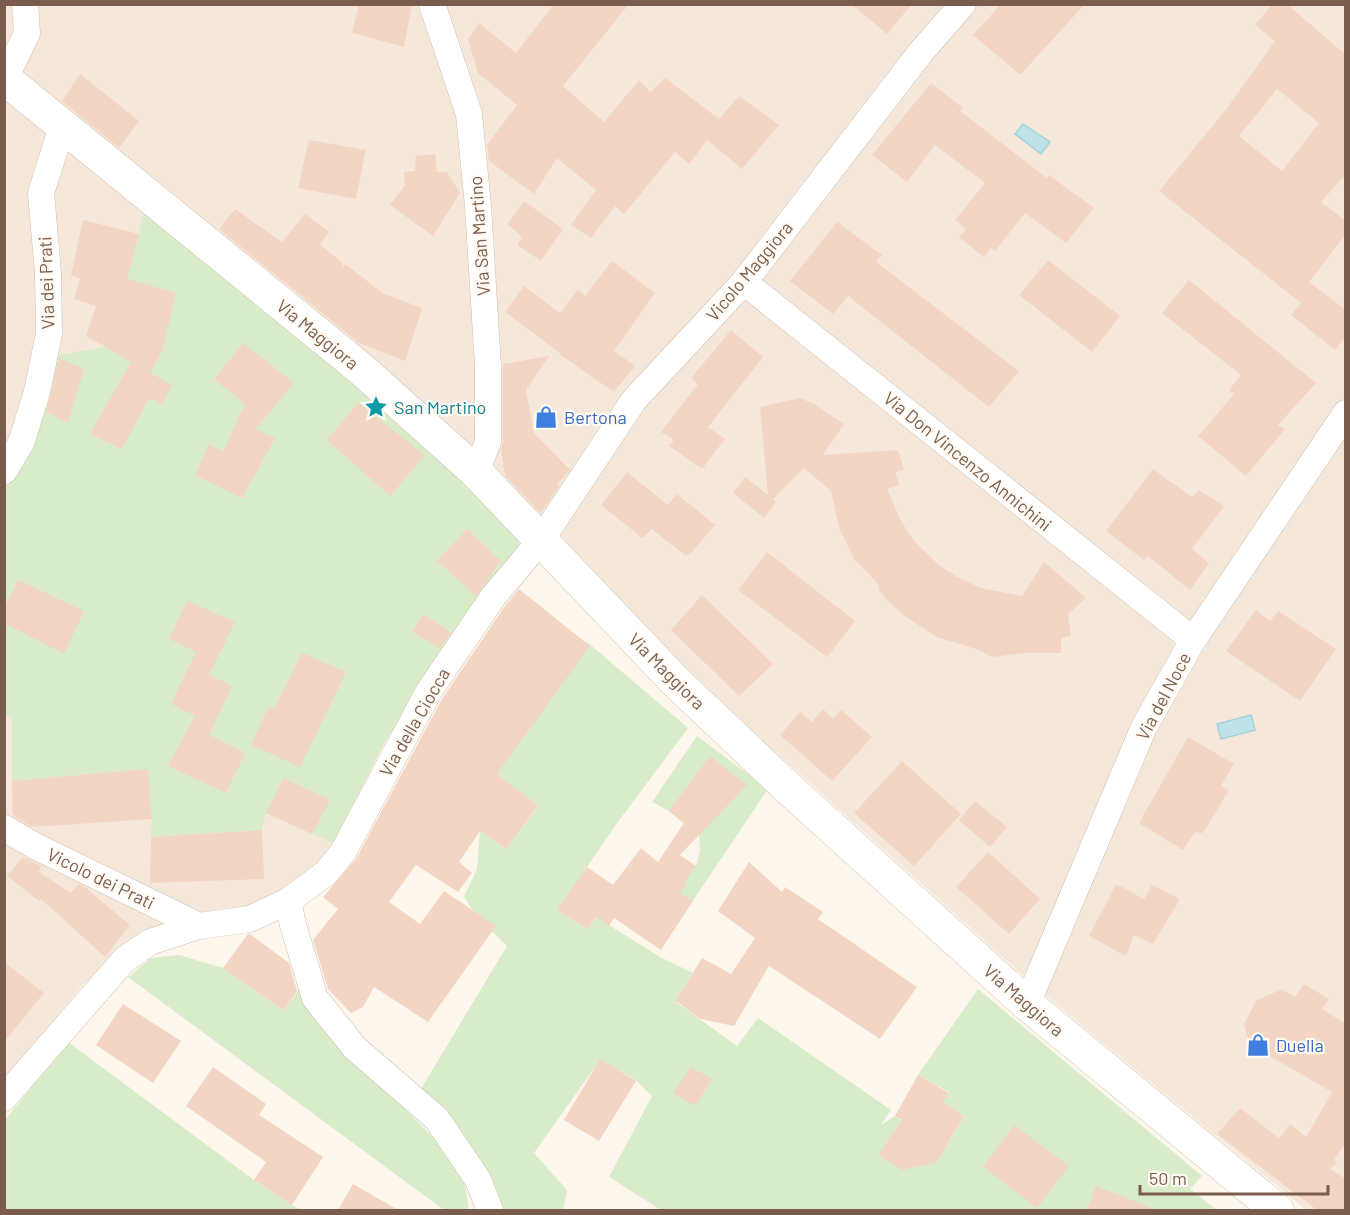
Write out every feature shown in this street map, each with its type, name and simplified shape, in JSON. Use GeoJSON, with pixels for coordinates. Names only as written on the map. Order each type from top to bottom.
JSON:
{"type":"FeatureCollection","features":[{"type":"Feature","properties":{"kind":"street"},"geometry":{"type":"LineString","coordinates":[[5,79],[27,33],[25,4]]}},
{"type":"Feature","properties":{"kind":"street","name":"Via San Martino"},"geometry":{"type":"LineString","coordinates":[[432,4],[469,114],[488,366],[488,442],[477,472]]}},
{"type":"Feature","properties":{"kind":"street","name":"Vicolo Maggiora"},"geometry":{"type":"LineString","coordinates":[[541,540],[634,400],[744,282],[921,52],[963,4]]}},
{"type":"Feature","properties":{"kind":"street","name":"Via Maggiora"},"geometry":{"type":"LineString","coordinates":[[5,79],[360,368],[477,472],[685,690],[788,788],[1027,1004],[1277,1210]]}},
{"type":"Feature","properties":{"kind":"street","name":"Via dei Prati"},"geometry":{"type":"LineString","coordinates":[[4,471],[24,434],[37,392],[49,334],[48,273],[41,193],[62,127]]}},
{"type":"Feature","properties":{"kind":"street","name":"Via Don Vincenzo Annichini"},"geometry":{"type":"LineString","coordinates":[[744,282],[1193,640]]}},
{"type":"Feature","properties":{"kind":"street","name":"Via del Noce"},"geometry":{"type":"LineString","coordinates":[[1027,1004],[1144,727],[1193,640],[1346,412]]}},
{"type":"Feature","properties":{"kind":"street","name":"Via della Ciocca"},"geometry":{"type":"LineString","coordinates":[[4,1098],[124,960],[150,942],[200,926],[250,919],[288,902],[327,873],[343,852],[429,691],[493,597],[541,540]]}},
{"type":"Feature","properties":{"kind":"street","name":"Vicolo dei Prati"},"geometry":{"type":"LineString","coordinates":[[4,828],[35,846],[200,926]]}},
{"type":"Feature","properties":{"kind":"street"},"geometry":{"type":"LineString","coordinates":[[288,902],[315,998],[355,1048],[437,1119],[478,1180],[490,1210]]}},
{"type":"Feature","properties":{"kind":"shaded area"},"geometry":{"type":"Polygon","coordinates":[[[5,5],[1345,5],[1345,1210],[1306,1210],[1040,991],[801,775],[537,545],[487,583],[385,742],[321,866],[274,904],[207,912],[132,940],[80,988],[5,1081],[5,5]]]}},
{"type":"Feature","properties":{"kind":"green space"},"geometry":{"type":"Polygon","coordinates":[[[144,212],[331,360],[520,531],[518,560],[487,583],[385,742],[333,843],[266,813],[262,830],[151,837],[148,769],[12,781],[12,716],[5,716],[5,471],[55,356],[109,346],[144,212]]]}},
{"type":"Feature","properties":{"kind":"green space"},"geometry":{"type":"Polygon","coordinates":[[[587,642],[688,728],[615,826],[558,910],[586,929],[596,917],[660,957],[693,973],[676,1002],[737,1046],[758,1018],[891,1110],[881,1125],[895,1116],[945,1149],[964,1116],[943,1102],[949,1092],[918,1075],[978,989],[1202,1176],[1190,1189],[1217,1210],[661,1210],[609,1177],[652,1096],[634,1079],[600,1060],[534,1153],[567,1190],[563,1210],[501,1210],[419,1092],[507,946],[477,917],[464,897],[477,869],[480,831],[506,849],[538,807],[497,774],[587,642]]]}},
{"type":"Feature","properties":{"kind":"green space"},"geometry":{"type":"Polygon","coordinates":[[[697,736],[768,789],[667,939],[648,927],[696,866],[700,851],[699,836],[669,811],[652,802],[697,736]]]}},
{"type":"Feature","properties":{"kind":"green space"},"geometry":{"type":"Polygon","coordinates":[[[179,955],[223,968],[284,1011],[300,988],[349,1053],[442,1146],[465,1183],[469,1210],[444,1210],[128,977],[151,958],[179,955]]]}},
{"type":"Feature","properties":{"kind":"green space"},"geometry":{"type":"Polygon","coordinates":[[[68,1042],[254,1180],[300,1210],[5,1210],[5,1120],[68,1042]]]}},
{"type":"Feature","properties":{"kind":"water"},"geometry":{"type":"Polygon","coordinates":[[[1023,124],[1050,142],[1041,154],[1015,134],[1023,124]]]}},
{"type":"Feature","properties":{"kind":"water"},"geometry":{"type":"Polygon","coordinates":[[[1251,715],[1255,730],[1221,739],[1217,724],[1251,715]]]}},
{"type":"Feature","properties":{"kind":"building"},"geometry":{"type":"Polygon","coordinates":[[[359,4],[412,4],[404,47],[352,33],[359,4]]]}},
{"type":"Feature","properties":{"kind":"building"},"geometry":{"type":"Polygon","coordinates":[[[554,4],[629,4],[563,86],[604,122],[639,80],[650,92],[665,78],[719,119],[739,96],[779,125],[742,169],[707,140],[689,164],[675,152],[624,214],[615,206],[591,238],[571,225],[596,190],[557,158],[534,194],[489,161],[487,145],[517,105],[478,73],[468,39],[479,23],[516,53],[554,4]]]}},
{"type":"Feature","properties":{"kind":"building"},"geometry":{"type":"Polygon","coordinates":[[[851,4],[912,4],[887,34],[851,4]]]}},
{"type":"Feature","properties":{"kind":"building"},"geometry":{"type":"Polygon","coordinates":[[[1001,4],[1085,4],[1020,75],[973,35],[1001,4]]]}},
{"type":"Feature","properties":{"kind":"building"},"geometry":{"type":"Polygon","coordinates":[[[1273,4],[1287,4],[1346,55],[1346,174],[1321,202],[1346,221],[1346,234],[1309,282],[1346,310],[1346,336],[1335,350],[1291,315],[1301,303],[1159,191],[1228,107],[1275,41],[1255,25],[1273,4]],[[1277,89],[1239,136],[1282,171],[1319,123],[1277,89]]]}},
{"type":"Feature","properties":{"kind":"building"},"geometry":{"type":"Polygon","coordinates":[[[80,74],[139,121],[119,148],[62,101],[80,74]]]}},
{"type":"Feature","properties":{"kind":"building"},"geometry":{"type":"Polygon","coordinates":[[[931,83],[963,108],[960,111],[1047,178],[1049,175],[1094,208],[1066,243],[1025,213],[995,251],[991,248],[984,257],[959,237],[966,229],[955,220],[985,183],[935,145],[907,182],[872,155],[931,83]]]}},
{"type":"Feature","properties":{"kind":"building"},"geometry":{"type":"Polygon","coordinates":[[[309,140],[366,150],[356,199],[298,188],[309,140]]]}},
{"type":"Feature","properties":{"kind":"building"},"geometry":{"type":"Polygon","coordinates":[[[435,154],[437,172],[447,172],[460,193],[433,236],[390,205],[405,185],[404,172],[415,171],[416,156],[435,154]]]}},
{"type":"Feature","properties":{"kind":"building"},"geometry":{"type":"Polygon","coordinates":[[[524,201],[563,229],[541,261],[517,245],[522,237],[507,224],[524,201]]]}},
{"type":"Feature","properties":{"kind":"building"},"geometry":{"type":"Polygon","coordinates":[[[235,209],[282,242],[305,214],[329,232],[320,245],[342,262],[341,269],[345,264],[384,294],[422,308],[405,361],[359,343],[219,229],[235,209]]]}},
{"type":"Feature","properties":{"kind":"building"},"geometry":{"type":"Polygon","coordinates":[[[83,220],[139,234],[127,279],[176,293],[162,351],[150,373],[172,385],[162,405],[149,398],[122,449],[90,434],[131,362],[86,336],[96,306],[74,299],[80,279],[71,275],[83,220]]]}},
{"type":"Feature","properties":{"kind":"building"},"geometry":{"type":"Polygon","coordinates":[[[837,222],[882,255],[876,262],[1019,371],[989,407],[848,296],[833,314],[790,281],[837,222]]]}},
{"type":"Feature","properties":{"kind":"building"},"geometry":{"type":"Polygon","coordinates":[[[1048,260],[1120,316],[1092,352],[1019,295],[1048,260]]]}},
{"type":"Feature","properties":{"kind":"building"},"geometry":{"type":"Polygon","coordinates":[[[612,261],[655,293],[614,351],[635,366],[614,392],[559,354],[561,354],[505,312],[524,286],[560,313],[578,289],[585,296],[612,261]]]}},
{"type":"Feature","properties":{"kind":"building"},"geometry":{"type":"Polygon","coordinates":[[[1189,280],[1316,383],[1278,425],[1285,429],[1246,476],[1198,436],[1234,394],[1229,390],[1241,375],[1162,313],[1189,280]]]}},
{"type":"Feature","properties":{"kind":"building"},"geometry":{"type":"Polygon","coordinates":[[[731,330],[763,357],[708,427],[725,439],[702,469],[669,446],[674,440],[661,432],[698,384],[691,378],[731,330]]]}},
{"type":"Feature","properties":{"kind":"building"},"geometry":{"type":"Polygon","coordinates":[[[243,343],[294,383],[256,429],[275,438],[242,498],[195,475],[209,444],[223,452],[245,404],[214,379],[243,343]]]}},
{"type":"Feature","properties":{"kind":"building"},"geometry":{"type":"Polygon","coordinates":[[[549,356],[526,390],[534,433],[570,470],[557,484],[559,486],[541,513],[505,476],[501,449],[503,442],[503,364],[549,356]]]}},
{"type":"Feature","properties":{"kind":"building"},"geometry":{"type":"Polygon","coordinates":[[[59,358],[84,369],[68,423],[46,412],[59,358]]]}},
{"type":"Feature","properties":{"kind":"building"},"geometry":{"type":"Polygon","coordinates":[[[800,398],[814,404],[844,424],[823,455],[898,450],[904,470],[895,472],[899,485],[887,489],[901,521],[915,542],[940,566],[981,588],[1022,596],[1044,562],[1086,598],[1068,614],[1071,636],[1061,638],[1061,653],[1024,653],[993,657],[976,649],[937,637],[903,615],[885,598],[879,590],[879,585],[854,559],[839,528],[831,491],[804,468],[773,499],[776,502],[764,518],[733,493],[745,477],[768,495],[760,407],[800,398]]]}},
{"type":"Feature","properties":{"kind":"building"},"geometry":{"type":"Polygon","coordinates":[[[358,403],[425,455],[390,496],[327,440],[358,403]]]}},
{"type":"Feature","properties":{"kind":"building"},"geometry":{"type":"Polygon","coordinates":[[[1153,469],[1192,497],[1199,490],[1224,506],[1192,549],[1209,563],[1190,590],[1148,556],[1144,560],[1106,531],[1153,469]]]}},
{"type":"Feature","properties":{"kind":"building"},"geometry":{"type":"Polygon","coordinates":[[[627,472],[668,505],[677,494],[715,525],[691,553],[686,556],[652,529],[642,538],[601,505],[627,472]]]}},
{"type":"Feature","properties":{"kind":"building"},"geometry":{"type":"Polygon","coordinates":[[[467,529],[501,561],[476,596],[437,561],[467,529]]]}},
{"type":"Feature","properties":{"kind":"building"},"geometry":{"type":"Polygon","coordinates":[[[767,552],[855,621],[827,657],[738,590],[767,552]]]}},
{"type":"Feature","properties":{"kind":"building"},"geometry":{"type":"Polygon","coordinates":[[[18,580],[84,611],[64,654],[4,623],[4,609],[18,580]]]}},
{"type":"Feature","properties":{"kind":"building"},"geometry":{"type":"Polygon","coordinates":[[[519,589],[590,646],[497,774],[538,806],[506,849],[480,831],[459,862],[472,873],[458,892],[416,865],[389,902],[420,924],[444,891],[496,926],[428,1022],[374,987],[363,1007],[351,1013],[328,989],[313,940],[338,909],[323,897],[356,859],[442,699],[519,589]]]}},
{"type":"Feature","properties":{"kind":"building"},"geometry":{"type":"Polygon","coordinates":[[[702,595],[773,664],[739,696],[671,630],[702,595]]]}},
{"type":"Feature","properties":{"kind":"building"},"geometry":{"type":"Polygon","coordinates":[[[187,601],[235,622],[209,675],[232,686],[209,735],[245,753],[226,793],[168,766],[195,716],[171,704],[196,652],[169,639],[187,601]]]}},
{"type":"Feature","properties":{"kind":"building"},"geometry":{"type":"Polygon","coordinates":[[[1256,610],[1270,621],[1278,611],[1336,649],[1300,701],[1226,651],[1256,610]]]}},
{"type":"Feature","properties":{"kind":"building"},"geometry":{"type":"Polygon","coordinates":[[[423,614],[451,632],[440,648],[412,632],[423,614]]]}},
{"type":"Feature","properties":{"kind":"building"},"geometry":{"type":"Polygon","coordinates":[[[302,653],[346,672],[300,767],[251,745],[269,706],[274,709],[302,653]]]}},
{"type":"Feature","properties":{"kind":"building"},"geometry":{"type":"Polygon","coordinates":[[[823,709],[833,719],[841,710],[872,737],[832,781],[780,735],[800,712],[812,722],[823,709]]]}},
{"type":"Feature","properties":{"kind":"building"},"geometry":{"type":"Polygon","coordinates":[[[1188,737],[1234,764],[1221,786],[1229,790],[1203,833],[1195,832],[1183,850],[1139,823],[1188,737]]]}},
{"type":"Feature","properties":{"kind":"building"},"geometry":{"type":"Polygon","coordinates":[[[710,756],[747,785],[680,855],[696,866],[685,881],[687,883],[680,893],[693,901],[661,950],[614,918],[609,926],[596,917],[587,929],[557,910],[587,867],[613,885],[641,848],[658,862],[684,823],[669,811],[710,756]]]}},
{"type":"Feature","properties":{"kind":"building"},"geometry":{"type":"Polygon","coordinates":[[[902,761],[961,814],[914,866],[854,813],[902,761]]]}},
{"type":"Feature","properties":{"kind":"building"},"geometry":{"type":"Polygon","coordinates":[[[148,769],[152,819],[32,827],[13,816],[12,781],[148,769]]]}},
{"type":"Feature","properties":{"kind":"building"},"geometry":{"type":"Polygon","coordinates":[[[284,778],[330,800],[312,834],[266,813],[284,778]]]}},
{"type":"Feature","properties":{"kind":"building"},"geometry":{"type":"Polygon","coordinates":[[[975,801],[1007,827],[990,847],[959,820],[975,801]]]}},
{"type":"Feature","properties":{"kind":"building"},"geometry":{"type":"Polygon","coordinates":[[[262,830],[264,879],[150,883],[151,837],[262,830]]]}},
{"type":"Feature","properties":{"kind":"building"},"geometry":{"type":"Polygon","coordinates":[[[988,852],[1040,899],[1009,934],[956,887],[988,852]]]}},
{"type":"Feature","properties":{"kind":"building"},"geometry":{"type":"Polygon","coordinates":[[[23,857],[41,866],[39,872],[71,893],[79,884],[86,888],[130,925],[105,957],[41,899],[39,901],[7,876],[23,857]]]}},
{"type":"Feature","properties":{"kind":"building"},"geometry":{"type":"Polygon","coordinates":[[[749,862],[782,892],[785,887],[823,912],[818,919],[917,987],[880,1039],[769,966],[734,1026],[700,1019],[676,1001],[702,958],[731,974],[755,938],[718,911],[749,862]]]}},
{"type":"Feature","properties":{"kind":"building"},"geometry":{"type":"Polygon","coordinates":[[[1116,884],[1144,899],[1152,885],[1180,899],[1153,944],[1134,935],[1126,956],[1089,936],[1116,884]]]}},
{"type":"Feature","properties":{"kind":"building"},"geometry":{"type":"Polygon","coordinates":[[[248,934],[289,963],[297,991],[284,1011],[223,968],[248,934]]]}},
{"type":"Feature","properties":{"kind":"building"},"geometry":{"type":"Polygon","coordinates":[[[4,962],[44,993],[4,1042],[4,962]]]}},
{"type":"Feature","properties":{"kind":"building"},"geometry":{"type":"Polygon","coordinates":[[[1304,984],[1329,999],[1322,1009],[1346,1024],[1346,1143],[1334,1160],[1337,1162],[1330,1169],[1346,1179],[1346,1210],[1317,1210],[1217,1134],[1240,1108],[1279,1138],[1290,1124],[1306,1137],[1332,1092],[1249,1044],[1244,1024],[1256,1001],[1282,989],[1295,997],[1304,984]]]}},
{"type":"Feature","properties":{"kind":"building"},"geometry":{"type":"Polygon","coordinates":[[[123,1004],[181,1041],[153,1083],[96,1045],[123,1004]]]}},
{"type":"Feature","properties":{"kind":"building"},"geometry":{"type":"Polygon","coordinates":[[[600,1059],[636,1081],[599,1141],[564,1120],[600,1059]]]}},
{"type":"Feature","properties":{"kind":"building"},"geometry":{"type":"Polygon","coordinates":[[[213,1067],[266,1104],[259,1115],[323,1157],[292,1205],[254,1180],[266,1162],[186,1106],[213,1067]]]}},
{"type":"Feature","properties":{"kind":"building"},"geometry":{"type":"Polygon","coordinates":[[[691,1067],[712,1079],[695,1106],[673,1093],[691,1067]]]}},
{"type":"Feature","properties":{"kind":"building"},"geometry":{"type":"Polygon","coordinates":[[[918,1075],[949,1093],[943,1102],[964,1116],[937,1162],[902,1170],[878,1155],[902,1120],[895,1116],[918,1075]]]}},
{"type":"Feature","properties":{"kind":"building"},"geometry":{"type":"Polygon","coordinates":[[[1014,1125],[1069,1166],[1037,1208],[983,1167],[1014,1125]]]}},
{"type":"Feature","properties":{"kind":"building"},"geometry":{"type":"Polygon","coordinates":[[[353,1184],[398,1210],[338,1210],[353,1184]]]}},
{"type":"Feature","properties":{"kind":"building"},"geometry":{"type":"Polygon","coordinates":[[[1096,1186],[1154,1209],[1154,1210],[1087,1210],[1096,1186]]]}},
{"type":"Feature","properties":{"kind":"place","name":"San Martino"},"geometry":{"type":"Point","coordinates":[376,407]}},
{"type":"Feature","properties":{"kind":"place","name":"Bertona"},"geometry":{"type":"Point","coordinates":[546,417]}},
{"type":"Feature","properties":{"kind":"place","name":"Duella"},"geometry":{"type":"Point","coordinates":[1258,1045]}}]}
